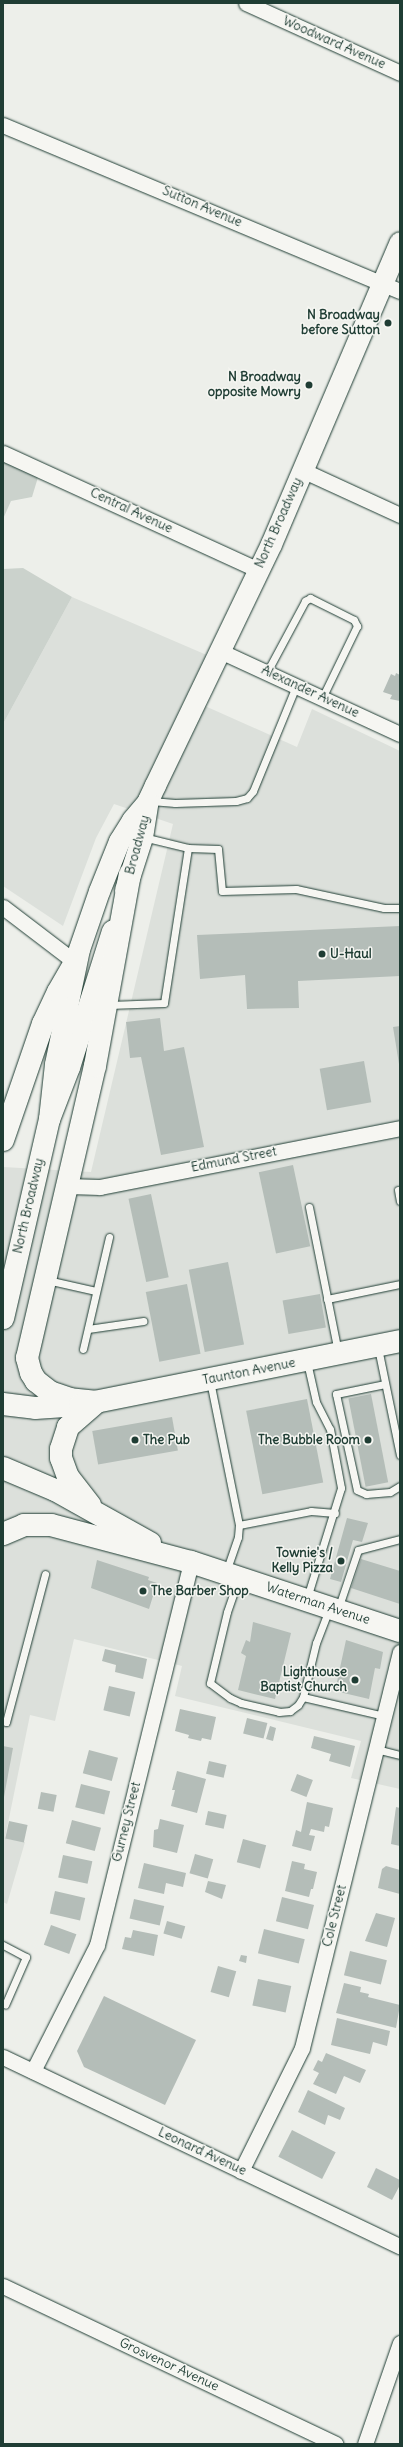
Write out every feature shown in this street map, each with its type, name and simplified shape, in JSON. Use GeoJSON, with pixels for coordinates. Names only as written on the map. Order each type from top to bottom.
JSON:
{"type":"FeatureCollection","features":[{"type":"Feature","properties":{"kind":"highway"},"geometry":{"type":"LineString","coordinates":[[97,1402],[70,1399],[50,1392],[42,1387],[31,1374],[28,1349],[68,1186],[106,1005],[130,874]]}},
{"type":"Feature","properties":{"kind":"highway"},"geometry":{"type":"LineString","coordinates":[[3,1140],[43,1024],[58,992],[75,962]]}},
{"type":"Feature","properties":{"kind":"highway","name":"Taunton Avenue"},"geometry":{"type":"LineString","coordinates":[[97,1402],[400,1341]]}},
{"type":"Feature","properties":{"kind":"highway"},"geometry":{"type":"LineString","coordinates":[[3,1404],[50,1408],[97,1402]]}},
{"type":"Feature","properties":{"kind":"highway"},"geometry":{"type":"LineString","coordinates":[[97,1402],[68,1427],[62,1441],[61,1453],[63,1466],[74,1487],[102,1516]]}},
{"type":"Feature","properties":{"kind":"highway"},"geometry":{"type":"LineString","coordinates":[[3,1468],[40,1483],[168,1552],[191,1562]]}},
{"type":"Feature","properties":{"kind":"highway"},"geometry":{"type":"LineString","coordinates":[[3,1534],[24,1525],[41,1523],[191,1562]]}},
{"type":"Feature","properties":{"kind":"highway","name":"Waterman Avenue"},"geometry":{"type":"LineString","coordinates":[[191,1562],[400,1631]]}},
{"type":"Feature","properties":{"kind":"main road","name":"North Broadway"},"geometry":{"type":"LineString","coordinates":[[148,800],[168,755],[220,651],[258,570],[302,470],[391,287],[400,242]]}},
{"type":"Feature","properties":{"kind":"main road","name":"Broadway"},"geometry":{"type":"LineString","coordinates":[[49,1118],[69,1067],[142,837],[148,800]]}},
{"type":"Feature","properties":{"kind":"main road","name":"Broadway"},"geometry":{"type":"LineString","coordinates":[[49,1118],[55,1064],[75,962],[87,922],[113,854],[132,820],[148,800]]}},
{"type":"Feature","properties":{"kind":"main road","name":"North Broadway"},"geometry":{"type":"LineString","coordinates":[[3,1318],[49,1118]]}},
{"type":"Feature","properties":{"kind":"street","name":"Woodward Avenue"},"geometry":{"type":"LineString","coordinates":[[246,3],[400,73]]}},
{"type":"Feature","properties":{"kind":"street","name":"Sutton Avenue"},"geometry":{"type":"LineString","coordinates":[[3,125],[391,287]]}},
{"type":"Feature","properties":{"kind":"street","name":"Central Avenue"},"geometry":{"type":"LineString","coordinates":[[3,453],[258,570]]}},
{"type":"Feature","properties":{"kind":"street"},"geometry":{"type":"LineString","coordinates":[[302,470],[400,515]]}},
{"type":"Feature","properties":{"kind":"street","name":"Alexander Avenue"},"geometry":{"type":"LineString","coordinates":[[220,651],[400,734]]}},
{"type":"Feature","properties":{"kind":"street"},"geometry":{"type":"LineString","coordinates":[[3,907],[75,962]]}},
{"type":"Feature","properties":{"kind":"street","name":"Edmund Street"},"geometry":{"type":"LineString","coordinates":[[68,1186],[100,1187],[400,1128]]}},
{"type":"Feature","properties":{"kind":"street","name":"Gurney Street"},"geometry":{"type":"LineString","coordinates":[[33,2071],[97,1945],[191,1562]]}},
{"type":"Feature","properties":{"kind":"street","name":"Cole Street"},"geometry":{"type":"LineString","coordinates":[[242,2171],[302,2048],[400,1652]]}},
{"type":"Feature","properties":{"kind":"street","name":"Leonard Avenue"},"geometry":{"type":"LineString","coordinates":[[3,2057],[400,2246]]}},
{"type":"Feature","properties":{"kind":"street","name":"Grosvenor Avenue"},"geometry":{"type":"LineString","coordinates":[[3,2286],[334,2444]]}},
{"type":"Feature","properties":{"kind":"street"},"geometry":{"type":"LineString","coordinates":[[365,2444],[400,2342]]}},
{"type":"Feature","properties":{"kind":"lane"},"geometry":{"type":"LineString","coordinates":[[267,672],[305,600],[310,598],[354,620],[357,626],[322,698]]}},
{"type":"Feature","properties":{"kind":"lane"},"geometry":{"type":"LineString","coordinates":[[148,800],[175,803],[236,801],[247,798],[254,791],[296,686]]}},
{"type":"Feature","properties":{"kind":"lane"},"geometry":{"type":"LineString","coordinates":[[142,837],[188,848],[218,849],[222,890],[296,889],[384,908],[400,908]]}},
{"type":"Feature","properties":{"kind":"lane"},"geometry":{"type":"LineString","coordinates":[[106,1005],[164,1003],[188,848]]}},
{"type":"Feature","properties":{"kind":"lane"},"geometry":{"type":"LineString","coordinates":[[398,1190],[400,1201]]}},
{"type":"Feature","properties":{"kind":"lane"},"geometry":{"type":"LineString","coordinates":[[309,1207],[339,1354]]}},
{"type":"Feature","properties":{"kind":"lane"},"geometry":{"type":"LineString","coordinates":[[83,1349],[109,1237]]}},
{"type":"Feature","properties":{"kind":"lane"},"geometry":{"type":"LineString","coordinates":[[45,1279],[96,1291]]}},
{"type":"Feature","properties":{"kind":"lane"},"geometry":{"type":"LineString","coordinates":[[327,1299],[400,1284]]}},
{"type":"Feature","properties":{"kind":"lane"},"geometry":{"type":"LineString","coordinates":[[88,1329],[143,1321]]}},
{"type":"Feature","properties":{"kind":"lane"},"geometry":{"type":"LineString","coordinates":[[377,1346],[400,1455]]}},
{"type":"Feature","properties":{"kind":"lane"},"geometry":{"type":"LineString","coordinates":[[307,1360],[316,1402],[330,1429],[340,1478],[340,1494],[335,1513],[307,1601]]}},
{"type":"Feature","properties":{"kind":"lane"},"geometry":{"type":"LineString","coordinates":[[210,1380],[239,1525],[227,1612],[210,1683],[235,1701],[272,1711],[290,1711],[298,1706],[302,1697],[316,1643],[334,1609],[358,1550],[400,1539]]}},
{"type":"Feature","properties":{"kind":"lane"},"geometry":{"type":"LineString","coordinates":[[385,1384],[336,1394],[357,1490],[366,1494],[390,1492],[400,1486]]}},
{"type":"Feature","properties":{"kind":"lane"},"geometry":{"type":"LineString","coordinates":[[239,1525],[311,1511],[335,1513]]}},
{"type":"Feature","properties":{"kind":"lane"},"geometry":{"type":"LineString","coordinates":[[3,1721],[6,1722],[45,1574]]}},
{"type":"Feature","properties":{"kind":"lane"},"geometry":{"type":"LineString","coordinates":[[302,1697],[384,1716]]}},
{"type":"Feature","properties":{"kind":"lane"},"geometry":{"type":"LineString","coordinates":[[376,1749],[400,1755]]}},
{"type":"Feature","properties":{"kind":"lane"},"geometry":{"type":"LineString","coordinates":[[3,1945],[26,1957],[5,2006]]}},
{"type":"Feature","properties":{"kind":"shaded area"},"geometry":{"type":"Polygon","coordinates":[[[3,458],[39,474],[32,497],[11,501],[3,519],[3,458]]]}},
{"type":"Feature","properties":{"kind":"shaded area"},"geometry":{"type":"Polygon","coordinates":[[[23,568],[72,597],[3,724],[3,569],[23,568]]]}},
{"type":"Feature","properties":{"kind":"shaded area"},"geometry":{"type":"Polygon","coordinates":[[[72,597],[216,659],[196,702],[297,747],[312,709],[400,751],[400,1789],[351,1778],[361,1741],[175,1696],[182,1666],[74,1639],[55,1721],[30,1715],[5,1838],[25,1842],[7,1904],[3,1902],[3,1167],[91,1172],[173,824],[114,804],[96,838],[63,926],[3,886],[3,724],[72,597]]]}},
{"type":"Feature","properties":{"kind":"building"},"geometry":{"type":"Polygon","coordinates":[[[396,673],[400,675],[400,701],[390,699],[392,695],[383,692],[391,674],[395,676],[396,673]]]}},
{"type":"Feature","properties":{"kind":"building","name":"U-Haul"},"geometry":{"type":"Polygon","coordinates":[[[400,926],[400,976],[298,981],[299,1008],[247,1009],[245,975],[200,979],[197,935],[400,926]]]}},
{"type":"Feature","properties":{"kind":"building"},"geometry":{"type":"Polygon","coordinates":[[[160,1018],[164,1051],[184,1047],[204,1147],[161,1155],[141,1057],[130,1058],[126,1022],[160,1018]]]}},
{"type":"Feature","properties":{"kind":"building"},"geometry":{"type":"Polygon","coordinates":[[[400,1026],[400,1064],[399,1064],[393,1027],[400,1026]]]}},
{"type":"Feature","properties":{"kind":"building"},"geometry":{"type":"Polygon","coordinates":[[[364,1061],[371,1102],[327,1110],[320,1069],[364,1061]]]}},
{"type":"Feature","properties":{"kind":"building"},"geometry":{"type":"Polygon","coordinates":[[[293,1165],[310,1246],[276,1253],[259,1172],[293,1165]]]}},
{"type":"Feature","properties":{"kind":"building"},"geometry":{"type":"Polygon","coordinates":[[[151,1194],[169,1277],[146,1282],[129,1199],[151,1194]]]}},
{"type":"Feature","properties":{"kind":"building"},"geometry":{"type":"Polygon","coordinates":[[[228,1262],[244,1344],[205,1352],[189,1270],[228,1262]]]}},
{"type":"Feature","properties":{"kind":"building"},"geometry":{"type":"Polygon","coordinates":[[[187,1284],[201,1354],[159,1362],[146,1292],[187,1284]]]}},
{"type":"Feature","properties":{"kind":"building"},"geometry":{"type":"Polygon","coordinates":[[[320,1294],[326,1327],[288,1334],[283,1301],[320,1294]]]}},
{"type":"Feature","properties":{"kind":"building","name":"The Bubble Room"},"geometry":{"type":"Polygon","coordinates":[[[371,1394],[388,1482],[366,1487],[348,1398],[371,1394]]]}},
{"type":"Feature","properties":{"kind":"building"},"geometry":{"type":"Polygon","coordinates":[[[307,1399],[323,1482],[262,1494],[246,1411],[307,1399]]]}},
{"type":"Feature","properties":{"kind":"building"},"geometry":{"type":"Polygon","coordinates":[[[172,1417],[178,1450],[98,1465],[92,1431],[172,1417]]]}},
{"type":"Feature","properties":{"kind":"building","name":"Townie's / Kelly Pizza"},"geometry":{"type":"Polygon","coordinates":[[[347,1518],[368,1523],[362,1542],[353,1540],[341,1582],[330,1579],[347,1518]]]}},
{"type":"Feature","properties":{"kind":"building"},"geometry":{"type":"Polygon","coordinates":[[[361,1559],[400,1571],[400,1604],[351,1588],[361,1559]]]}},
{"type":"Feature","properties":{"kind":"building"},"geometry":{"type":"Polygon","coordinates":[[[97,1560],[149,1577],[148,1580],[157,1583],[149,1609],[91,1588],[97,1560]]]}},
{"type":"Feature","properties":{"kind":"building"},"geometry":{"type":"Polygon","coordinates":[[[253,1622],[291,1633],[275,1699],[238,1690],[246,1656],[241,1653],[246,1640],[250,1642],[253,1622]]]}},
{"type":"Feature","properties":{"kind":"building","name":"Lighthouse Baptist Church"},"geometry":{"type":"Polygon","coordinates":[[[346,1640],[383,1652],[380,1669],[375,1668],[369,1699],[335,1691],[346,1640]]]}},
{"type":"Feature","properties":{"kind":"building"},"geometry":{"type":"Polygon","coordinates":[[[105,1649],[147,1659],[143,1679],[115,1672],[116,1665],[102,1661],[105,1649]]]}},
{"type":"Feature","properties":{"kind":"building"},"geometry":{"type":"Polygon","coordinates":[[[109,1686],[135,1692],[130,1716],[103,1710],[109,1686]]]}},
{"type":"Feature","properties":{"kind":"building"},"geometry":{"type":"Polygon","coordinates":[[[180,1709],[216,1717],[211,1740],[202,1738],[201,1741],[188,1738],[189,1735],[175,1731],[180,1709]]]}},
{"type":"Feature","properties":{"kind":"building"},"geometry":{"type":"Polygon","coordinates":[[[247,1718],[267,1723],[264,1739],[243,1734],[247,1718]]]}},
{"type":"Feature","properties":{"kind":"building"},"geometry":{"type":"Polygon","coordinates":[[[270,1726],[276,1728],[273,1741],[266,1739],[270,1726]]]}},
{"type":"Feature","properties":{"kind":"building"},"geometry":{"type":"Polygon","coordinates":[[[314,1736],[355,1746],[350,1767],[329,1761],[331,1754],[311,1748],[314,1736]]]}},
{"type":"Feature","properties":{"kind":"building"},"geometry":{"type":"Polygon","coordinates":[[[3,1746],[13,1748],[4,1797],[3,1797],[3,1746]]]}},
{"type":"Feature","properties":{"kind":"building"},"geometry":{"type":"Polygon","coordinates":[[[89,1750],[118,1758],[112,1781],[83,1773],[89,1750]]]}},
{"type":"Feature","properties":{"kind":"building"},"geometry":{"type":"Polygon","coordinates":[[[209,1761],[227,1765],[224,1778],[206,1774],[209,1761]]]}},
{"type":"Feature","properties":{"kind":"building"},"geometry":{"type":"Polygon","coordinates":[[[177,1771],[206,1779],[197,1813],[171,1806],[175,1790],[172,1790],[177,1771]]]}},
{"type":"Feature","properties":{"kind":"building"},"geometry":{"type":"Polygon","coordinates":[[[297,1774],[313,1780],[306,1797],[291,1791],[297,1774]]]}},
{"type":"Feature","properties":{"kind":"building"},"geometry":{"type":"Polygon","coordinates":[[[81,1784],[110,1791],[104,1815],[75,1807],[81,1784]]]}},
{"type":"Feature","properties":{"kind":"building"},"geometry":{"type":"Polygon","coordinates":[[[41,1792],[57,1795],[53,1812],[38,1809],[41,1792]]]}},
{"type":"Feature","properties":{"kind":"building"},"geometry":{"type":"Polygon","coordinates":[[[307,1802],[333,1808],[329,1827],[325,1826],[324,1832],[311,1829],[309,1835],[315,1836],[311,1851],[292,1846],[296,1830],[301,1832],[307,1802]]]}},
{"type":"Feature","properties":{"kind":"building"},"geometry":{"type":"Polygon","coordinates":[[[396,1807],[400,1808],[400,1846],[391,1844],[396,1807]]]}},
{"type":"Feature","properties":{"kind":"building"},"geometry":{"type":"Polygon","coordinates":[[[208,1811],[227,1815],[224,1829],[205,1825],[208,1811]]]}},
{"type":"Feature","properties":{"kind":"building"},"geometry":{"type":"Polygon","coordinates":[[[160,1819],[184,1825],[177,1853],[153,1847],[154,1830],[158,1829],[160,1819]]]}},
{"type":"Feature","properties":{"kind":"building"},"geometry":{"type":"Polygon","coordinates":[[[72,1820],[101,1828],[95,1851],[66,1843],[72,1820]]]}},
{"type":"Feature","properties":{"kind":"building"},"geometry":{"type":"Polygon","coordinates":[[[9,1821],[28,1825],[24,1843],[5,1839],[9,1821]]]}},
{"type":"Feature","properties":{"kind":"building"},"geometry":{"type":"Polygon","coordinates":[[[243,1839],[266,1845],[260,1868],[237,1862],[243,1839]]]}},
{"type":"Feature","properties":{"kind":"building"},"geometry":{"type":"Polygon","coordinates":[[[195,1854],[213,1859],[208,1878],[189,1873],[195,1854]]]}},
{"type":"Feature","properties":{"kind":"building"},"geometry":{"type":"Polygon","coordinates":[[[63,1855],[92,1861],[88,1884],[58,1877],[63,1855]]]}},
{"type":"Feature","properties":{"kind":"building"},"geometry":{"type":"Polygon","coordinates":[[[292,1861],[305,1864],[304,1869],[317,1872],[313,1889],[311,1889],[309,1897],[285,1891],[292,1861]]]}},
{"type":"Feature","properties":{"kind":"building"},"geometry":{"type":"Polygon","coordinates":[[[144,1863],[186,1873],[183,1887],[166,1883],[164,1894],[138,1888],[144,1863]]]}},
{"type":"Feature","properties":{"kind":"building"},"geometry":{"type":"Polygon","coordinates":[[[386,1866],[400,1870],[400,1894],[378,1888],[382,1869],[386,1866]]]}},
{"type":"Feature","properties":{"kind":"building"},"geometry":{"type":"Polygon","coordinates":[[[208,1881],[226,1885],[222,1899],[205,1892],[208,1881]]]}},
{"type":"Feature","properties":{"kind":"building"},"geometry":{"type":"Polygon","coordinates":[[[55,1891],[85,1898],[80,1920],[50,1913],[55,1891]]]}},
{"type":"Feature","properties":{"kind":"building"},"geometry":{"type":"Polygon","coordinates":[[[282,1897],[314,1905],[308,1929],[276,1921],[282,1897]]]}},
{"type":"Feature","properties":{"kind":"building"},"geometry":{"type":"Polygon","coordinates":[[[134,1899],[164,1906],[160,1925],[130,1918],[134,1899]]]}},
{"type":"Feature","properties":{"kind":"building"},"geometry":{"type":"Polygon","coordinates":[[[376,1913],[395,1918],[387,1947],[365,1941],[376,1913]]]}},
{"type":"Feature","properties":{"kind":"building"},"geometry":{"type":"Polygon","coordinates":[[[167,1921],[185,1926],[182,1939],[163,1933],[167,1921]]]}},
{"type":"Feature","properties":{"kind":"building"},"geometry":{"type":"Polygon","coordinates":[[[51,1925],[76,1934],[69,1954],[44,1945],[51,1925]]]}},
{"type":"Feature","properties":{"kind":"building"},"geometry":{"type":"Polygon","coordinates":[[[264,1929],[305,1939],[299,1963],[258,1953],[264,1929]]]}},
{"type":"Feature","properties":{"kind":"building"},"geometry":{"type":"Polygon","coordinates":[[[133,1930],[158,1935],[154,1956],[122,1949],[125,1937],[131,1938],[133,1930]]]}},
{"type":"Feature","properties":{"kind":"building"},"geometry":{"type":"Polygon","coordinates":[[[350,1951],[387,1960],[381,1984],[344,1975],[350,1951]]]}},
{"type":"Feature","properties":{"kind":"building"},"geometry":{"type":"Polygon","coordinates":[[[241,1955],[247,1956],[246,1963],[239,1961],[241,1955]]]}},
{"type":"Feature","properties":{"kind":"building"},"geometry":{"type":"Polygon","coordinates":[[[218,1966],[236,1971],[229,1997],[211,1992],[218,1966]]]}},
{"type":"Feature","properties":{"kind":"building"},"geometry":{"type":"Polygon","coordinates":[[[258,1979],[291,1986],[286,2012],[252,2005],[258,1979]]]}},
{"type":"Feature","properties":{"kind":"building"},"geometry":{"type":"Polygon","coordinates":[[[344,1983],[361,1987],[360,1992],[369,1994],[368,1997],[400,2005],[396,2028],[336,2013],[344,1983]]]}},
{"type":"Feature","properties":{"kind":"building"},"geometry":{"type":"Polygon","coordinates":[[[104,1996],[196,2040],[165,2105],[84,2067],[77,2051],[104,1996]]]}},
{"type":"Feature","properties":{"kind":"building"},"geometry":{"type":"Polygon","coordinates":[[[337,2018],[390,2031],[387,2046],[373,2042],[370,2054],[331,2045],[337,2018]]]}},
{"type":"Feature","properties":{"kind":"building"},"geometry":{"type":"Polygon","coordinates":[[[326,2053],[366,2070],[360,2083],[344,2076],[336,2094],[313,2084],[319,2073],[313,2070],[318,2060],[322,2062],[326,2053]]]}},
{"type":"Feature","properties":{"kind":"building"},"geometry":{"type":"Polygon","coordinates":[[[308,2090],[345,2108],[340,2120],[328,2115],[325,2125],[298,2112],[308,2090]]]}},
{"type":"Feature","properties":{"kind":"building"},"geometry":{"type":"Polygon","coordinates":[[[292,2130],[336,2152],[322,2179],[278,2157],[292,2130]]]}},
{"type":"Feature","properties":{"kind":"building"},"geometry":{"type":"Polygon","coordinates":[[[376,2168],[400,2180],[400,2185],[392,2200],[367,2187],[376,2168]]]}},
{"type":"Feature","properties":{"kind":"place","name":"N Broadway before Sutton"},"geometry":{"type":"Point","coordinates":[388,323]}},
{"type":"Feature","properties":{"kind":"place","name":"N Broadway opposite Mowry"},"geometry":{"type":"Point","coordinates":[309,385]}},
{"type":"Feature","properties":{"kind":"place","name":"U-Haul"},"geometry":{"type":"Point","coordinates":[322,954]}},
{"type":"Feature","properties":{"kind":"place","name":"The Pub"},"geometry":{"type":"Point","coordinates":[135,1440]}},
{"type":"Feature","properties":{"kind":"place","name":"The Bubble Room"},"geometry":{"type":"Point","coordinates":[368,1440]}},
{"type":"Feature","properties":{"kind":"place","name":"Townie's / Kelly Pizza"},"geometry":{"type":"Point","coordinates":[341,1561]}},
{"type":"Feature","properties":{"kind":"place","name":"The Barber Shop"},"geometry":{"type":"Point","coordinates":[143,1591]}},
{"type":"Feature","properties":{"kind":"place","name":"Lighthouse Baptist Church"},"geometry":{"type":"Point","coordinates":[355,1680]}}]}
